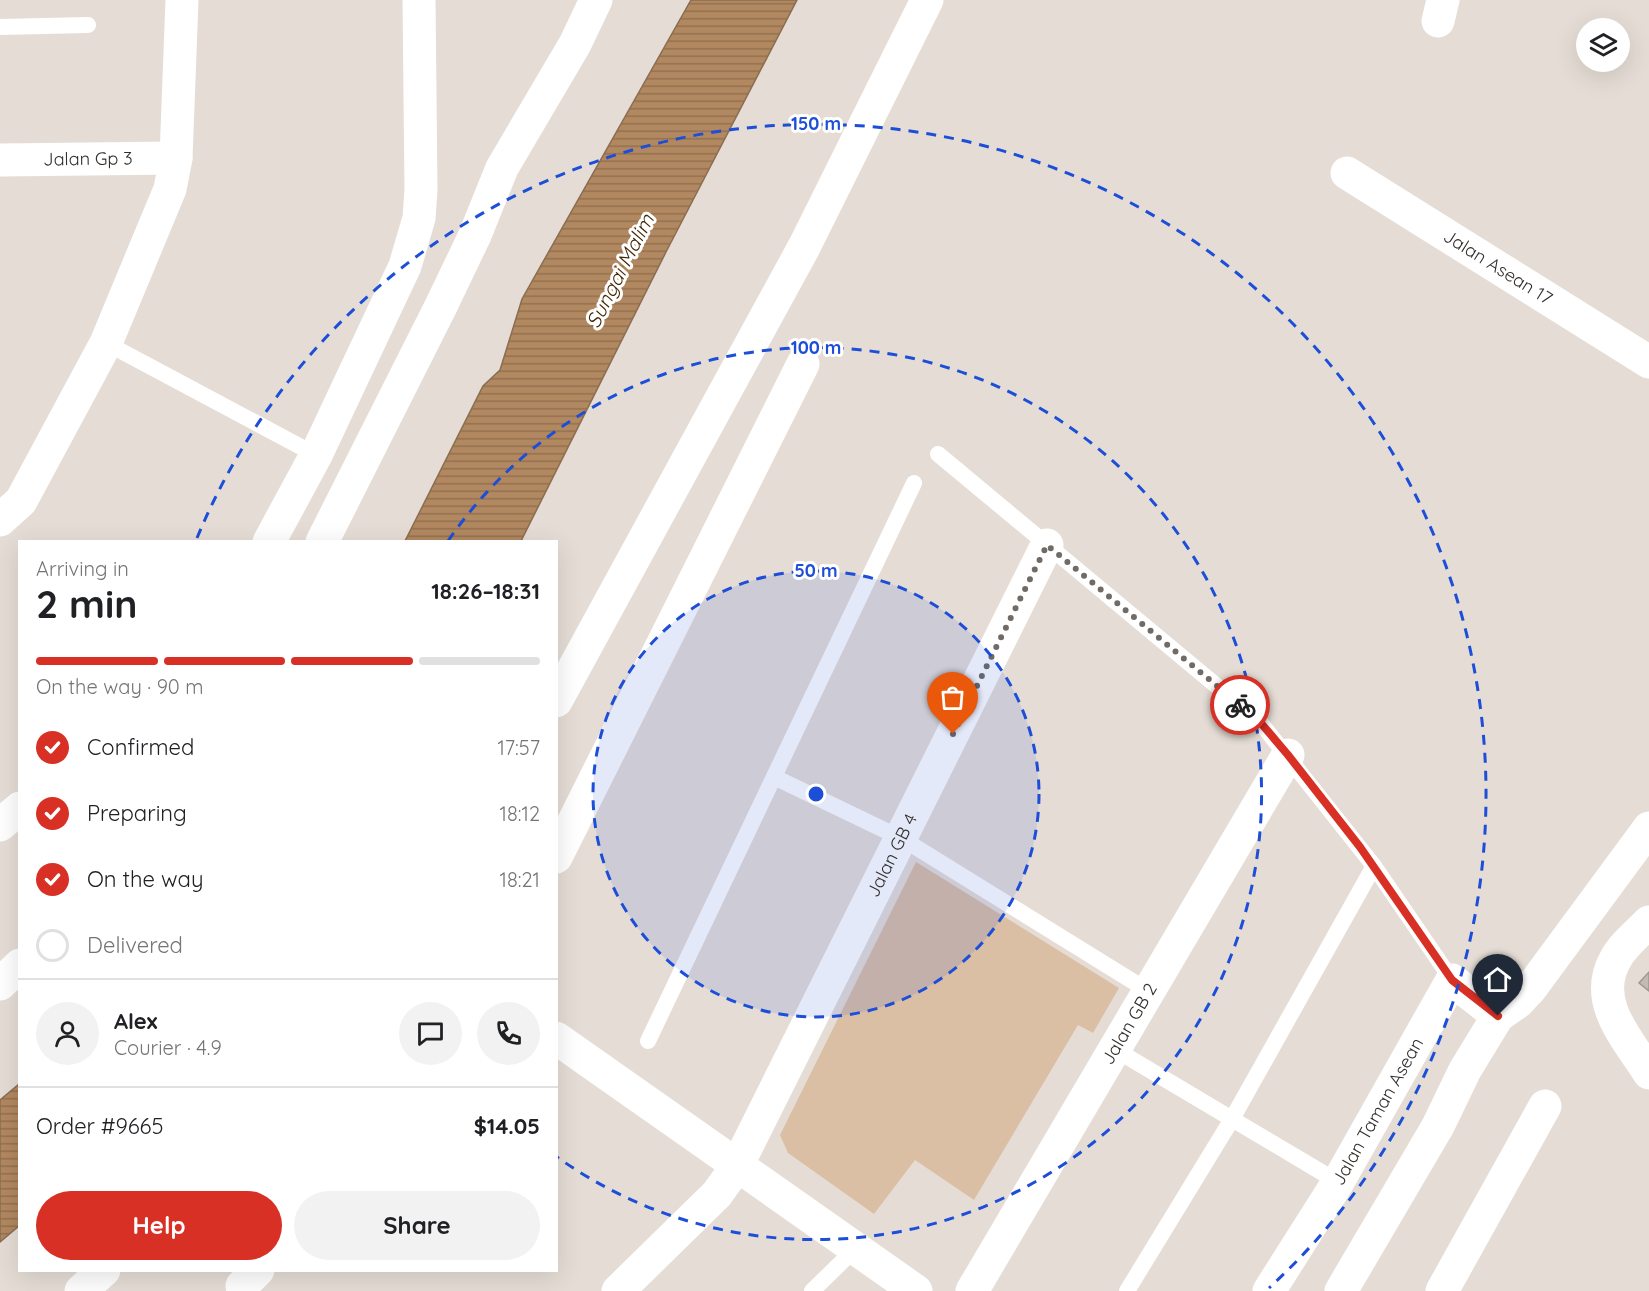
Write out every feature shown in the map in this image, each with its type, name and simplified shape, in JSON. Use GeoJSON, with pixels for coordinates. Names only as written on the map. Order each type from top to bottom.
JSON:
{"type":"FeatureCollection","features":[{"type":"Feature","properties":{"kind":"street"},"geometry":{"type":"LineString","coordinates":[[0,520],[21,501],[106,343],[161,214],[176,158],[182,0]]}},
{"type":"Feature","properties":{"kind":"street"},"geometry":{"type":"LineString","coordinates":[[269,540],[316,455],[414,243],[421,190],[419,0]]}},
{"type":"Feature","properties":{"kind":"street"},"geometry":{"type":"LineString","coordinates":[[323,540],[441,306],[475,235],[502,168],[575,44],[596,0]]}},
{"type":"Feature","properties":{"kind":"street"},"geometry":{"type":"LineString","coordinates":[[558,696],[804,247],[927,0]]}},
{"type":"Feature","properties":{"kind":"street","name":"Jalan Gp 3"},"geometry":{"type":"LineString","coordinates":[[0,160],[176,158]]}},
{"type":"Feature","properties":{"kind":"street","name":"Jalan Asean 17"},"geometry":{"type":"LineString","coordinates":[[1347,172],[1649,362]]}},
{"type":"Feature","properties":{"kind":"street"},"geometry":{"type":"LineString","coordinates":[[558,853],[803,364]]}},
{"type":"Feature","properties":{"kind":"street","name":"Jalan GB 4"},"geometry":{"type":"LineString","coordinates":[[618,1291],[717,1194],[737,1166],[1047,545]]}},
{"type":"Feature","properties":{"kind":"street","name":"Jalan GB 2"},"geometry":{"type":"LineString","coordinates":[[972,1291],[1288,755]]}},
{"type":"Feature","properties":{"kind":"street"},"geometry":{"type":"LineString","coordinates":[[0,825],[18,810]]}},
{"type":"Feature","properties":{"kind":"street"},"geometry":{"type":"LineString","coordinates":[[1341,1291],[1438,1126],[1466,1070],[1498,1016],[1518,1002],[1531,988],[1649,828]]}},
{"type":"Feature","properties":{"kind":"street"},"geometry":{"type":"LineString","coordinates":[[1649,922],[1616,958],[1606,989],[1608,1005],[1649,1073]]}},
{"type":"Feature","properties":{"kind":"street"},"geometry":{"type":"LineString","coordinates":[[0,984],[18,967]]}},
{"type":"Feature","properties":{"kind":"street"},"geometry":{"type":"LineString","coordinates":[[1452,980],[1498,1016]]}},
{"type":"Feature","properties":{"kind":"street","name":"Jalan Taman Asean"},"geometry":{"type":"LineString","coordinates":[[1269,1291],[1338,1182],[1452,980]]}},
{"type":"Feature","properties":{"kind":"street"},"geometry":{"type":"LineString","coordinates":[[558,1039],[916,1291]]}},
{"type":"Feature","properties":{"kind":"street"},"geometry":{"type":"LineString","coordinates":[[1442,1291],[1545,1106]]}},
{"type":"Feature","properties":{"kind":"street"},"geometry":{"type":"LineString","coordinates":[[81,1291],[102,1272]]}},
{"type":"Feature","properties":{"kind":"lane"},"geometry":{"type":"LineString","coordinates":[[0,27],[88,25]]}},
{"type":"Feature","properties":{"kind":"lane"},"geometry":{"type":"LineString","coordinates":[[106,343],[316,455]]}},
{"type":"Feature","properties":{"kind":"lane"},"geometry":{"type":"LineString","coordinates":[[938,454],[1260,722],[1374,866],[1452,980]]}},
{"type":"Feature","properties":{"kind":"lane"},"geometry":{"type":"LineString","coordinates":[[648,1041],[914,483]]}},
{"type":"Feature","properties":{"kind":"lane"},"geometry":{"type":"LineString","coordinates":[[774,777],[901,838],[1150,992]]}},
{"type":"Feature","properties":{"kind":"lane"},"geometry":{"type":"LineString","coordinates":[[1128,1291],[1232,1119],[1374,866]]}},
{"type":"Feature","properties":{"kind":"lane"},"geometry":{"type":"LineString","coordinates":[[1116,1050],[1338,1182]]}},
{"type":"Feature","properties":{"kind":"lane"},"geometry":{"type":"LineString","coordinates":[[812,1291],[855,1249]]}},
{"type":"Feature","properties":{"kind":"shaded area"},"geometry":{"type":"Polygon","coordinates":[[[916,862],[1119,988],[1093,1033],[1078,1025],[974,1200],[915,1160],[874,1214],[788,1153],[780,1135],[916,862]]]}},
{"type":"Feature","properties":{"kind":"water","name":"Sungai Malim"},"geometry":{"type":"Polygon","coordinates":[[[691,0],[797,0],[666,252],[522,540],[406,540],[483,386],[500,370],[522,299],[691,0]]]}},
{"type":"Feature","properties":{"kind":"water"},"geometry":{"type":"Polygon","coordinates":[[[18,1085],[18,1227],[0,1242],[0,1100],[18,1085]]]}},
{"type":"Feature","properties":{"kind":"building"},"geometry":{"type":"Polygon","coordinates":[[[1649,972],[1649,991],[1639,983],[1649,972]]]}},
{"type":"Feature","properties":{"kind":"way so far"},"geometry":{"type":"LineString","coordinates":[[953,734],[1047,545],[1240,705]]}},
{"type":"Feature","properties":{"kind":"route"},"geometry":{"type":"LineString","coordinates":[[1240,705],[1260,722],[1288,755],[1360,847],[1452,980],[1498,1016]]}}]}
